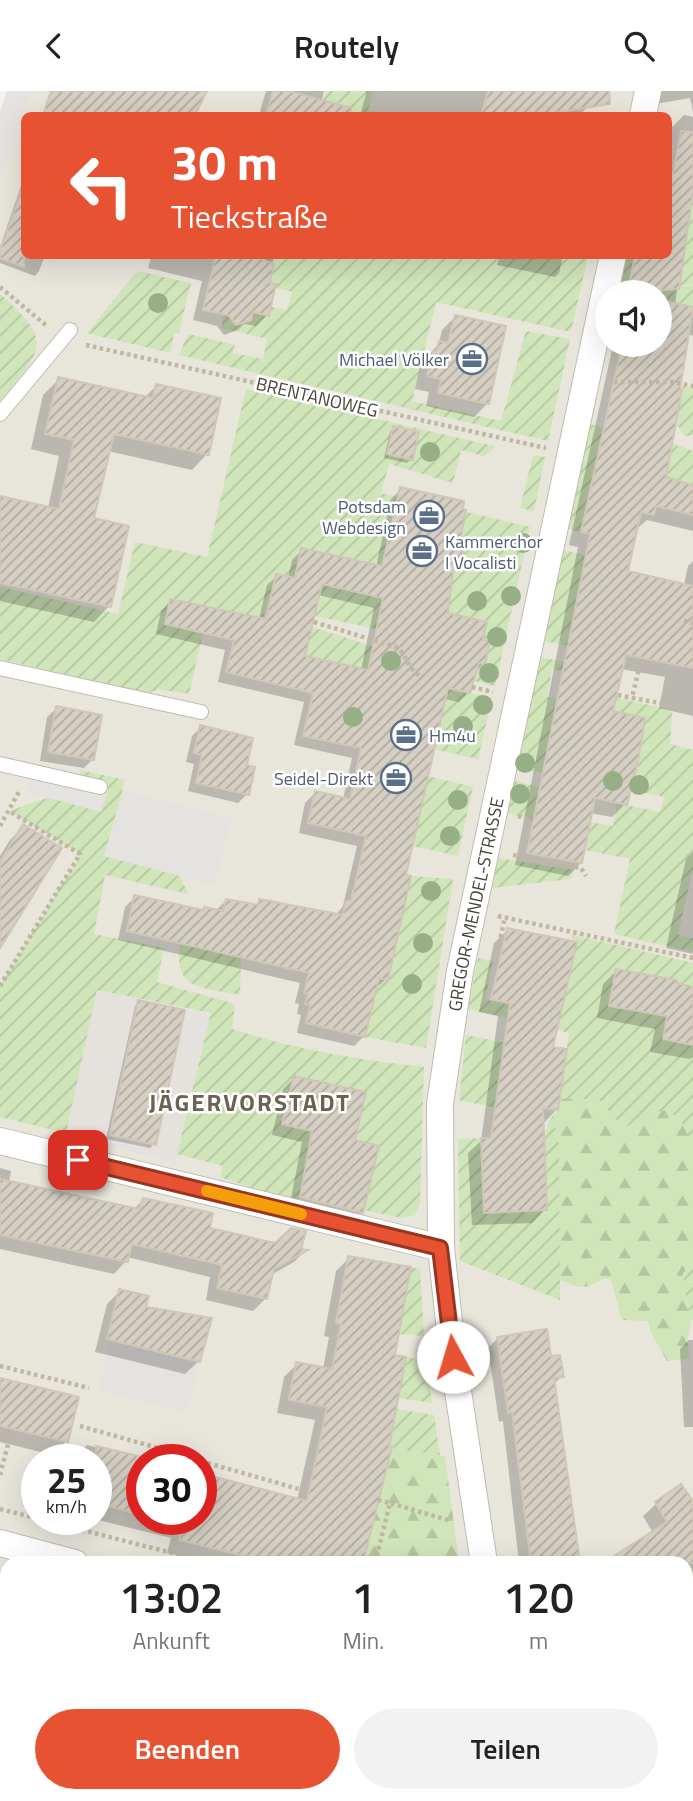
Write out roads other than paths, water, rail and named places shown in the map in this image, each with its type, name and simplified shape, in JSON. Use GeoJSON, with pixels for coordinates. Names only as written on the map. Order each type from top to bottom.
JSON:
{"type":"FeatureCollection","features":[{"type":"Feature","properties":{"kind":"street"},"geometry":{"type":"LineString","coordinates":[[644,112],[648,91]]}},
{"type":"Feature","properties":{"kind":"street","name":"GREGOR-MENDEL-STRASSE"},"geometry":{"type":"LineString","coordinates":[[483,1556],[453,1357],[440,1248],[440,1104],[460,971],[612,259]]}},
{"type":"Feature","properties":{"kind":"street"},"geometry":{"type":"LineString","coordinates":[[0,1141],[440,1248]]}},
{"type":"Feature","properties":{"kind":"street"},"geometry":{"type":"LineString","coordinates":[[0,1543],[49,1556]]}},
{"type":"Feature","properties":{"kind":"lane"},"geometry":{"type":"LineString","coordinates":[[0,414],[66,335]]}},
{"type":"Feature","properties":{"kind":"lane"},"geometry":{"type":"LineString","coordinates":[[0,668],[201,712]]}},
{"type":"Feature","properties":{"kind":"lane"},"geometry":{"type":"LineString","coordinates":[[0,764],[100,787]]}},
{"type":"Feature","properties":{"kind":"place","name":"Michael Völker"},"geometry":{"type":"Point","coordinates":[472,359]}},
{"type":"Feature","properties":{"kind":"place","name":"Potsdam Webdesign"},"geometry":{"type":"Point","coordinates":[429,516]}},
{"type":"Feature","properties":{"kind":"place","name":"Kammerchor I Vocalisti"},"geometry":{"type":"Point","coordinates":[422,551]}},
{"type":"Feature","properties":{"kind":"place","name":"Hm4u"},"geometry":{"type":"Point","coordinates":[406,735]}},
{"type":"Feature","properties":{"kind":"place","name":"Seidel-Direkt"},"geometry":{"type":"Point","coordinates":[396,778]}},
{"type":"Feature","properties":{"kind":"district","name":"JÄGERVORSTADT"},"geometry":{"type":"Point","coordinates":[250,1102]}}]}
